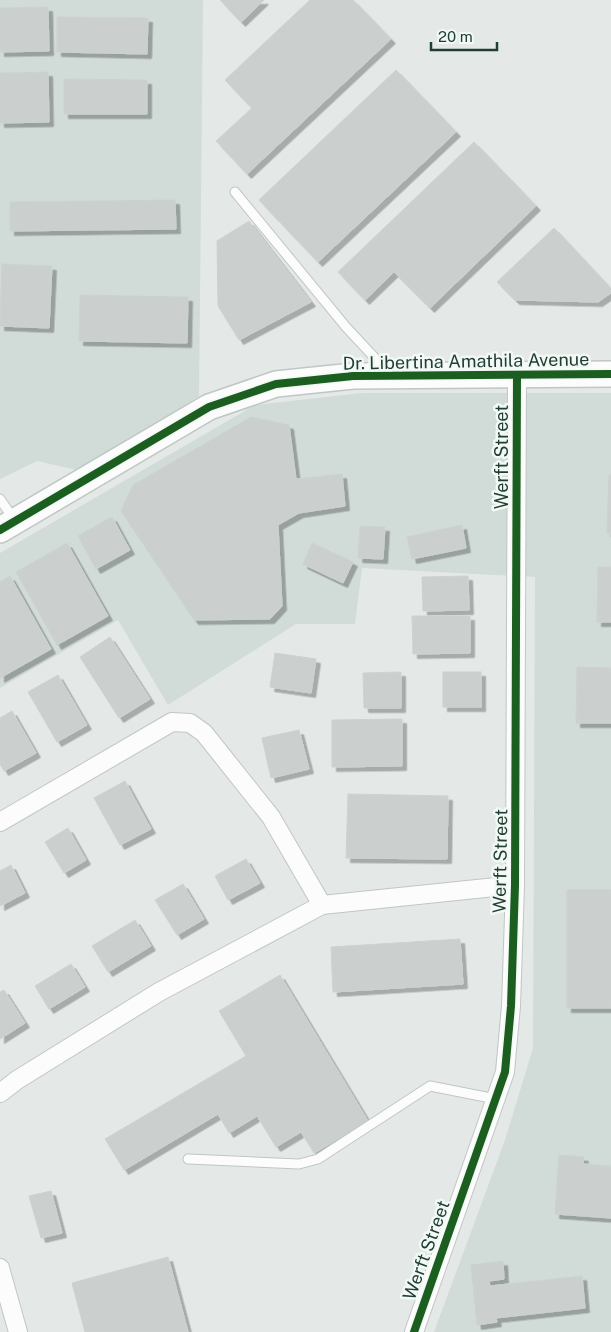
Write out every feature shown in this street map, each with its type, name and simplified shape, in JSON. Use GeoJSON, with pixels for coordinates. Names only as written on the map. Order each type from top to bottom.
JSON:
{"type":"FeatureCollection","features":[{"type":"Feature","properties":{"kind":"street","name":"Dr. Libertina Amathila Avenue"},"geometry":{"type":"LineString","coordinates":[[8,525],[209,406],[276,384],[353,376],[611,374]]}},
{"type":"Feature","properties":{"kind":"street","name":"Werft Street"},"geometry":{"type":"LineString","coordinates":[[414,1332],[505,1072],[511,1006],[515,885],[517,375]]}},
{"type":"Feature","properties":{"kind":"street"},"geometry":{"type":"LineString","coordinates":[[0,822],[172,722],[190,724],[204,733],[272,817],[322,905]]}},
{"type":"Feature","properties":{"kind":"street"},"geometry":{"type":"LineString","coordinates":[[0,1093],[17,1080],[160,992],[322,905],[515,885]]}},
{"type":"Feature","properties":{"kind":"street"},"geometry":{"type":"LineString","coordinates":[[0,1268],[18,1332]]}},
{"type":"Feature","properties":{"kind":"lane"},"geometry":{"type":"LineString","coordinates":[[235,192],[346,327],[392,376]]}},
{"type":"Feature","properties":{"kind":"lane"},"geometry":{"type":"LineString","coordinates":[[0,499],[8,525]]}},
{"type":"Feature","properties":{"kind":"lane"},"geometry":{"type":"LineString","coordinates":[[188,1159],[298,1164],[318,1159],[430,1086],[496,1100]]}},
{"type":"Feature","properties":{"kind":"shaded area"},"geometry":{"type":"Polygon","coordinates":[[[0,0],[203,0],[199,396],[81,471],[37,461],[0,479],[0,0]]]}},
{"type":"Feature","properties":{"kind":"shaded area"},"geometry":{"type":"Polygon","coordinates":[[[362,393],[611,393],[611,1332],[434,1332],[505,1140],[533,1048],[535,577],[362,568],[355,624],[296,624],[168,705],[118,620],[0,688],[0,553],[255,405],[362,393]]]}},
{"type":"Feature","properties":{"kind":"building"},"geometry":{"type":"Polygon","coordinates":[[[220,0],[264,0],[241,22],[220,0]]]}},
{"type":"Feature","properties":{"kind":"building"},"geometry":{"type":"Polygon","coordinates":[[[310,0],[353,0],[391,39],[247,174],[216,141],[252,108],[225,80],[310,0]]]}},
{"type":"Feature","properties":{"kind":"building"},"geometry":{"type":"Polygon","coordinates":[[[48,7],[49,51],[0,52],[0,8],[48,7]]]}},
{"type":"Feature","properties":{"kind":"building"},"geometry":{"type":"Polygon","coordinates":[[[57,17],[148,18],[147,54],[57,52],[57,17]]]}},
{"type":"Feature","properties":{"kind":"building"},"geometry":{"type":"Polygon","coordinates":[[[396,70],[456,132],[318,262],[259,200],[396,70]]]}},
{"type":"Feature","properties":{"kind":"building"},"geometry":{"type":"Polygon","coordinates":[[[48,72],[49,122],[0,123],[0,73],[48,72]]]}},
{"type":"Feature","properties":{"kind":"building"},"geometry":{"type":"Polygon","coordinates":[[[64,79],[147,80],[147,114],[64,114],[64,79]]]}},
{"type":"Feature","properties":{"kind":"building"},"geometry":{"type":"Polygon","coordinates":[[[474,142],[536,206],[430,308],[394,272],[365,300],[338,272],[474,142]]]}},
{"type":"Feature","properties":{"kind":"building"},"geometry":{"type":"Polygon","coordinates":[[[175,200],[176,229],[10,231],[10,202],[175,200]]]}},
{"type":"Feature","properties":{"kind":"building"},"geometry":{"type":"Polygon","coordinates":[[[249,221],[311,302],[239,340],[218,306],[217,241],[249,221]]]}},
{"type":"Feature","properties":{"kind":"building"},"geometry":{"type":"Polygon","coordinates":[[[554,228],[611,289],[611,293],[598,302],[515,300],[497,282],[554,228]]]}},
{"type":"Feature","properties":{"kind":"building"},"geometry":{"type":"Polygon","coordinates":[[[2,264],[52,266],[49,328],[0,326],[2,264]]]}},
{"type":"Feature","properties":{"kind":"building"},"geometry":{"type":"Polygon","coordinates":[[[80,295],[188,297],[187,343],[79,341],[80,295]]]}},
{"type":"Feature","properties":{"kind":"building"},"geometry":{"type":"Polygon","coordinates":[[[251,417],[289,425],[296,479],[342,474],[345,506],[299,513],[278,525],[282,606],[270,619],[194,620],[121,511],[133,485],[251,417]]]}},
{"type":"Feature","properties":{"kind":"building"},"geometry":{"type":"Polygon","coordinates":[[[609,475],[611,475],[611,533],[607,533],[609,475]]]}},
{"type":"Feature","properties":{"kind":"building"},"geometry":{"type":"Polygon","coordinates":[[[112,517],[130,550],[96,569],[78,536],[112,517]]]}},
{"type":"Feature","properties":{"kind":"building"},"geometry":{"type":"Polygon","coordinates":[[[462,525],[466,548],[412,559],[407,537],[462,525]]]}},
{"type":"Feature","properties":{"kind":"building"},"geometry":{"type":"Polygon","coordinates":[[[360,526],[385,527],[383,559],[358,558],[360,526]]]}},
{"type":"Feature","properties":{"kind":"building"},"geometry":{"type":"Polygon","coordinates":[[[67,543],[108,616],[57,645],[16,572],[67,543]]]}},
{"type":"Feature","properties":{"kind":"building"},"geometry":{"type":"Polygon","coordinates":[[[312,543],[353,562],[343,583],[303,564],[312,543]]]}},
{"type":"Feature","properties":{"kind":"building"},"geometry":{"type":"Polygon","coordinates":[[[598,567],[611,567],[611,622],[597,622],[598,567]]]}},
{"type":"Feature","properties":{"kind":"building"},"geometry":{"type":"Polygon","coordinates":[[[10,576],[51,649],[0,678],[0,582],[10,576]]]}},
{"type":"Feature","properties":{"kind":"building"},"geometry":{"type":"Polygon","coordinates":[[[468,576],[469,610],[423,611],[422,577],[468,576]]]}},
{"type":"Feature","properties":{"kind":"building"},"geometry":{"type":"Polygon","coordinates":[[[412,616],[470,616],[470,653],[413,654],[412,616]]]}},
{"type":"Feature","properties":{"kind":"building"},"geometry":{"type":"Polygon","coordinates":[[[110,637],[150,699],[119,718],[80,657],[110,637]]]}},
{"type":"Feature","properties":{"kind":"building"},"geometry":{"type":"Polygon","coordinates":[[[275,653],[316,659],[311,693],[270,687],[275,653]]]}},
{"type":"Feature","properties":{"kind":"building"},"geometry":{"type":"Polygon","coordinates":[[[577,667],[611,668],[611,723],[576,723],[577,667]]]}},
{"type":"Feature","properties":{"kind":"building"},"geometry":{"type":"Polygon","coordinates":[[[401,672],[401,708],[364,708],[363,673],[401,672]]]}},
{"type":"Feature","properties":{"kind":"building"},"geometry":{"type":"Polygon","coordinates":[[[443,672],[481,672],[481,707],[443,707],[443,672]]]}},
{"type":"Feature","properties":{"kind":"building"},"geometry":{"type":"Polygon","coordinates":[[[58,675],[87,725],[57,742],[28,692],[58,675]]]}},
{"type":"Feature","properties":{"kind":"building"},"geometry":{"type":"Polygon","coordinates":[[[12,711],[36,753],[4,771],[0,764],[0,718],[12,711]]]}},
{"type":"Feature","properties":{"kind":"building"},"geometry":{"type":"Polygon","coordinates":[[[402,719],[402,766],[332,767],[332,720],[402,719]]]}},
{"type":"Feature","properties":{"kind":"building"},"geometry":{"type":"Polygon","coordinates":[[[299,730],[309,769],[271,778],[262,738],[299,730]]]}},
{"type":"Feature","properties":{"kind":"building"},"geometry":{"type":"Polygon","coordinates":[[[125,781],[151,829],[120,845],[94,798],[125,781]]]}},
{"type":"Feature","properties":{"kind":"building"},"geometry":{"type":"Polygon","coordinates":[[[348,794],[448,796],[447,859],[346,858],[348,794]]]}},
{"type":"Feature","properties":{"kind":"building"},"geometry":{"type":"Polygon","coordinates":[[[68,828],[86,860],[64,873],[45,842],[68,828]]]}},
{"type":"Feature","properties":{"kind":"building"},"geometry":{"type":"Polygon","coordinates":[[[246,859],[260,883],[228,900],[215,876],[246,859]]]}},
{"type":"Feature","properties":{"kind":"building"},"geometry":{"type":"Polygon","coordinates":[[[11,865],[25,893],[0,906],[0,871],[11,865]]]}},
{"type":"Feature","properties":{"kind":"building"},"geometry":{"type":"Polygon","coordinates":[[[183,884],[204,919],[177,935],[155,900],[183,884]]]}},
{"type":"Feature","properties":{"kind":"building"},"geometry":{"type":"Polygon","coordinates":[[[567,890],[611,890],[611,1008],[567,1008],[567,890]]]}},
{"type":"Feature","properties":{"kind":"building"},"geometry":{"type":"Polygon","coordinates":[[[135,920],[151,946],[108,972],[92,946],[135,920]]]}},
{"type":"Feature","properties":{"kind":"building"},"geometry":{"type":"Polygon","coordinates":[[[460,939],[463,984],[333,992],[331,947],[460,939]]]}},
{"type":"Feature","properties":{"kind":"building"},"geometry":{"type":"Polygon","coordinates":[[[71,964],[85,987],[49,1009],[35,986],[71,964]]]}},
{"type":"Feature","properties":{"kind":"building"},"geometry":{"type":"Polygon","coordinates":[[[280,975],[368,1121],[314,1153],[301,1132],[276,1147],[257,1116],[229,1133],[218,1114],[124,1170],[105,1139],[246,1056],[219,1011],[280,975]]]}},
{"type":"Feature","properties":{"kind":"building"},"geometry":{"type":"Polygon","coordinates":[[[4,990],[25,1023],[0,1039],[0,992],[4,990]]]}},
{"type":"Feature","properties":{"kind":"building"},"geometry":{"type":"Polygon","coordinates":[[[559,1155],[584,1157],[583,1164],[611,1166],[611,1218],[555,1214],[559,1155]]]}},
{"type":"Feature","properties":{"kind":"building"},"geometry":{"type":"Polygon","coordinates":[[[51,1191],[62,1233],[41,1238],[29,1196],[51,1191]]]}},
{"type":"Feature","properties":{"kind":"building"},"geometry":{"type":"Polygon","coordinates":[[[168,1257],[188,1332],[85,1332],[72,1283],[168,1257]]]}},
{"type":"Feature","properties":{"kind":"building"},"geometry":{"type":"Polygon","coordinates":[[[503,1261],[504,1279],[489,1281],[490,1286],[582,1276],[585,1308],[496,1318],[497,1322],[477,1325],[471,1265],[503,1261]]]}},
{"type":"Feature","properties":{"kind":"cycle path"},"geometry":{"type":"LineString","coordinates":[[0,530],[209,407],[276,384],[353,376],[611,374]]}},
{"type":"Feature","properties":{"kind":"cycle path"},"geometry":{"type":"LineString","coordinates":[[414,1332],[505,1072],[511,1006],[515,885],[517,375]]}}]}
